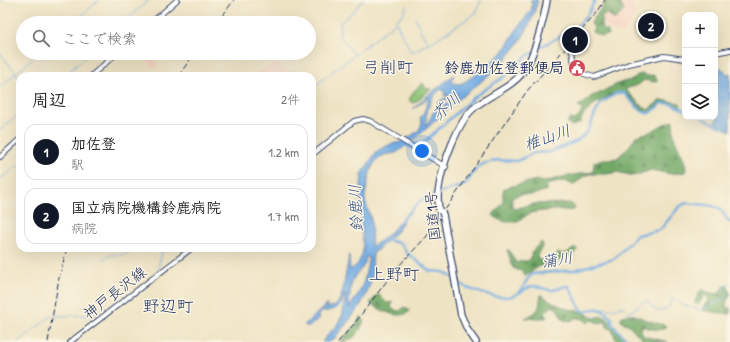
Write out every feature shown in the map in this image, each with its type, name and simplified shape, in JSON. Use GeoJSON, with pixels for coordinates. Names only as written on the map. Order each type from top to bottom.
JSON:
{"type":"FeatureCollection","features":[{"type":"Feature","properties":{"kind":"highway","name":"国道1号"},"geometry":{"type":"LineString","coordinates":[[475,342],[467,332],[461,320],[442,215],[438,202],[438,188],[458,129],[466,116],[479,104],[502,90],[519,76],[530,60],[548,0]]}},
{"type":"Feature","properties":{"kind":"main road"},"geometry":{"type":"LineString","coordinates":[[159,16],[177,0]]}},
{"type":"Feature","properties":{"kind":"main road"},"geometry":{"type":"LineString","coordinates":[[718,52],[730,50]]}},
{"type":"Feature","properties":{"kind":"main road"},"geometry":{"type":"LineString","coordinates":[[572,52],[575,69],[578,72],[591,77],[629,64],[664,56],[682,59]]}},
{"type":"Feature","properties":{"kind":"main road"},"geometry":{"type":"LineString","coordinates":[[96,72],[109,60]]}},
{"type":"Feature","properties":{"kind":"main road"},"geometry":{"type":"LineString","coordinates":[[316,152],[355,120],[365,119],[445,166]]}},
{"type":"Feature","properties":{"kind":"main road"},"geometry":{"type":"LineString","coordinates":[[0,157],[16,143]]}},
{"type":"Feature","properties":{"kind":"main road","name":"神戸長沢線"},"geometry":{"type":"LineString","coordinates":[[70,342],[187,252]]}},
{"type":"Feature","properties":{"kind":"shaded area"},"geometry":{"type":"Polygon","coordinates":[[[618,0],[630,0],[637,15],[623,34],[615,31],[613,32],[601,19],[607,13],[615,19],[619,16],[623,10],[618,0]]]}},
{"type":"Feature","properties":{"kind":"shaded area"},"geometry":{"type":"Polygon","coordinates":[[[147,60],[156,60],[158,65],[153,69],[147,60]]]}},
{"type":"Feature","properties":{"kind":"shaded area"},"geometry":{"type":"Polygon","coordinates":[[[280,62],[283,70],[289,69],[291,72],[259,72],[260,70],[280,62]]]}},
{"type":"Feature","properties":{"kind":"green space"},"geometry":{"type":"Polygon","coordinates":[[[606,0],[618,0],[624,10],[614,20],[607,13],[601,18],[603,22],[600,24],[604,31],[607,30],[609,35],[601,36],[592,32],[594,28],[591,23],[606,0]]]}},
{"type":"Feature","properties":{"kind":"green space"},"geometry":{"type":"Polygon","coordinates":[[[643,74],[647,76],[654,75],[658,81],[654,82],[644,80],[638,85],[625,89],[640,104],[648,110],[661,100],[680,103],[681,107],[662,102],[653,112],[647,113],[626,95],[618,92],[596,103],[583,115],[580,123],[572,126],[568,124],[570,119],[574,120],[580,116],[582,109],[578,106],[583,104],[593,95],[619,83],[633,80],[637,75],[643,74]]]}},
{"type":"Feature","properties":{"kind":"green space"},"geometry":{"type":"Polygon","coordinates":[[[423,83],[425,88],[431,89],[416,102],[412,103],[409,100],[414,91],[423,83]]]}},
{"type":"Feature","properties":{"kind":"green space"},"geometry":{"type":"Polygon","coordinates":[[[673,121],[674,137],[685,161],[685,172],[671,174],[651,170],[634,176],[617,172],[607,174],[590,174],[573,185],[565,181],[546,185],[547,190],[532,195],[522,194],[513,197],[512,200],[514,209],[533,204],[571,203],[575,209],[535,212],[528,214],[514,222],[505,222],[493,215],[503,203],[503,191],[505,188],[536,180],[544,182],[566,176],[593,172],[594,162],[603,159],[617,158],[626,150],[637,136],[673,121]]]}},
{"type":"Feature","properties":{"kind":"green space"},"geometry":{"type":"Polygon","coordinates":[[[541,242],[543,244],[537,255],[538,260],[551,261],[558,253],[565,254],[575,248],[577,251],[567,258],[538,267],[525,276],[521,271],[513,268],[507,250],[509,250],[516,263],[527,261],[531,257],[532,251],[541,242]]]}},
{"type":"Feature","properties":{"kind":"green space"},"geometry":{"type":"Polygon","coordinates":[[[727,286],[730,295],[726,304],[727,308],[730,308],[730,314],[704,311],[703,308],[709,301],[707,295],[704,296],[698,305],[694,303],[702,289],[709,293],[719,294],[723,287],[727,286]]]}},
{"type":"Feature","properties":{"kind":"green space"},"geometry":{"type":"Polygon","coordinates":[[[378,294],[387,303],[393,302],[391,307],[394,310],[400,311],[404,307],[410,311],[406,314],[395,315],[379,309],[370,303],[378,294]]]}},
{"type":"Feature","properties":{"kind":"green space"},"geometry":{"type":"Polygon","coordinates":[[[541,294],[549,300],[568,309],[582,312],[594,318],[602,316],[609,319],[624,337],[632,342],[617,342],[612,330],[607,327],[606,322],[599,323],[591,320],[588,323],[580,318],[574,318],[572,321],[563,320],[558,310],[553,306],[545,312],[547,315],[546,318],[525,318],[537,311],[541,294]]]}},
{"type":"Feature","properties":{"kind":"green space"},"geometry":{"type":"Polygon","coordinates":[[[629,314],[665,325],[666,328],[660,329],[650,329],[642,326],[641,332],[644,336],[668,342],[645,342],[628,324],[623,323],[621,320],[621,317],[629,314]]]}},
{"type":"Feature","properties":{"kind":"green space"},"geometry":{"type":"Polygon","coordinates":[[[361,316],[364,320],[358,333],[344,342],[339,342],[355,326],[361,316]]]}},
{"type":"Feature","properties":{"kind":"water"},"geometry":{"type":"Polygon","coordinates":[[[530,0],[538,0],[533,16],[526,30],[510,55],[422,133],[399,151],[383,156],[373,165],[365,197],[371,220],[372,247],[391,232],[401,220],[403,221],[398,230],[373,254],[370,285],[367,294],[358,309],[334,339],[329,342],[322,342],[333,329],[334,330],[343,314],[345,294],[339,306],[332,310],[322,311],[319,318],[309,327],[304,325],[327,304],[328,306],[326,308],[337,304],[343,288],[349,255],[350,270],[358,264],[363,252],[360,197],[362,173],[377,151],[389,145],[400,142],[419,130],[422,123],[420,117],[423,115],[429,97],[413,109],[427,96],[454,75],[451,82],[457,84],[463,83],[502,53],[531,10],[532,4],[530,0]],[[441,89],[431,101],[426,116],[426,126],[434,111],[451,101],[459,94],[458,93],[437,105],[440,101],[449,96],[443,95],[446,93],[441,89]],[[366,256],[364,265],[353,279],[349,308],[359,293],[364,281],[369,258],[366,256]]]}},
{"type":"Feature","properties":{"kind":"water"},"geometry":{"type":"Polygon","coordinates":[[[718,67],[720,67],[727,74],[730,73],[730,131],[724,128],[724,125],[723,126],[715,122],[718,120],[719,115],[718,67]]]}},
{"type":"Feature","properties":{"kind":"waterway"},"geometry":{"type":"LineString","coordinates":[[0,3],[3,0]]}},
{"type":"Feature","properties":{"kind":"waterway"},"geometry":{"type":"LineString","coordinates":[[81,16],[99,0]]}},
{"type":"Feature","properties":{"kind":"waterway"},"geometry":{"type":"LineString","coordinates":[[131,16],[149,0]]}},
{"type":"Feature","properties":{"kind":"waterway"},"geometry":{"type":"LineString","coordinates":[[354,54],[339,35],[341,27],[339,24],[364,0]]}},
{"type":"Feature","properties":{"kind":"waterway"},"geometry":{"type":"LineString","coordinates":[[421,32],[429,44],[476,13],[481,0]]}},
{"type":"Feature","properties":{"kind":"waterway","name":"芥川"},"geometry":{"type":"LineString","coordinates":[[401,145],[411,147],[416,144],[422,144],[474,97],[515,69],[525,57],[535,52],[540,47],[575,29],[588,14],[595,0]]}},
{"type":"Feature","properties":{"kind":"waterway"},"geometry":{"type":"LineString","coordinates":[[317,84],[396,22],[395,20],[401,17],[407,5]]}},
{"type":"Feature","properties":{"kind":"waterway"},"geometry":{"type":"LineString","coordinates":[[415,18],[421,31]]}},
{"type":"Feature","properties":{"kind":"waterway"},"geometry":{"type":"LineString","coordinates":[[396,22],[403,37]]}},
{"type":"Feature","properties":{"kind":"waterway"},"geometry":{"type":"LineString","coordinates":[[404,38],[411,52]]}},
{"type":"Feature","properties":{"kind":"waterway"},"geometry":{"type":"LineString","coordinates":[[412,52],[427,44]]}},
{"type":"Feature","properties":{"kind":"waterway"},"geometry":{"type":"LineString","coordinates":[[0,53],[16,73]]}},
{"type":"Feature","properties":{"kind":"waterway"},"geometry":{"type":"LineString","coordinates":[[17,72],[31,60]]}},
{"type":"Feature","properties":{"kind":"waterway"},"geometry":{"type":"LineString","coordinates":[[69,72],[82,60]]}},
{"type":"Feature","properties":{"kind":"waterway"},"geometry":{"type":"LineString","coordinates":[[0,87],[16,73]]}},
{"type":"Feature","properties":{"kind":"waterway","name":"椎山川"},"geometry":{"type":"LineString","coordinates":[[441,192],[465,185],[476,169],[483,164],[498,160],[517,161],[534,153],[550,152],[577,141],[588,131],[601,103],[617,93],[624,93],[639,109],[646,113],[653,111],[662,103],[671,104],[682,109]]}},
{"type":"Feature","properties":{"kind":"waterway"},"geometry":{"type":"LineString","coordinates":[[0,130],[16,116]]}},
{"type":"Feature","properties":{"kind":"waterway","name":"椎山川"},"geometry":{"type":"LineString","coordinates":[[707,120],[721,127],[724,124]]}},
{"type":"Feature","properties":{"kind":"waterway"},"geometry":{"type":"LineString","coordinates":[[0,179],[16,168]]}},
{"type":"Feature","properties":{"kind":"waterway","name":"椎山川"},"geometry":{"type":"LineString","coordinates":[[400,222],[421,200],[435,193]]}},
{"type":"Feature","properties":{"kind":"waterway","name":"蒲川"},"geometry":{"type":"LineString","coordinates":[[456,282],[469,289],[487,295],[504,297],[512,296],[520,291],[528,278],[533,274],[574,270],[614,259],[637,235],[660,230],[679,207],[686,203],[708,205],[719,208],[730,222]]}},
{"type":"Feature","properties":{"kind":"waterway","name":"蒲川"},"geometry":{"type":"LineString","coordinates":[[386,239],[401,244],[407,253],[430,271],[444,272],[453,278]]}},
{"type":"Feature","properties":{"kind":"waterway"},"geometry":{"type":"LineString","coordinates":[[157,273],[162,252]]}},
{"type":"Feature","properties":{"kind":"waterway"},"geometry":{"type":"LineString","coordinates":[[119,255],[129,253]]}},
{"type":"Feature","properties":{"kind":"waterway"},"geometry":{"type":"LineString","coordinates":[[103,259],[114,254],[117,255]]}},
{"type":"Feature","properties":{"kind":"waterway"},"geometry":{"type":"LineString","coordinates":[[599,309],[614,309],[621,306],[629,313],[645,301],[648,301],[657,311],[667,308],[672,299],[674,299],[683,305],[701,310],[727,298],[727,293],[722,289],[726,285],[730,284]]}},
{"type":"Feature","properties":{"kind":"waterway"},"geometry":{"type":"LineString","coordinates":[[519,293],[532,286],[550,290],[569,286],[581,310],[585,312],[593,309],[600,309],[612,318],[612,324],[623,336],[632,342]]}},
{"type":"Feature","properties":{"kind":"waterway"},"geometry":{"type":"LineString","coordinates":[[18,342],[51,316],[103,315]]}},
{"type":"Feature","properties":{"kind":"railway"},"geometry":{"type":"LineString","coordinates":[[222,16],[234,0]]}},
{"type":"Feature","properties":{"kind":"railway"},"geometry":{"type":"LineString","coordinates":[[338,342],[354,324],[396,269],[427,236],[527,91],[596,14],[605,0]]}},
{"type":"Feature","properties":{"kind":"railway"},"geometry":{"type":"LineString","coordinates":[[181,72],[190,60]]}},
{"type":"Feature","properties":{"kind":"railway"},"geometry":{"type":"LineString","coordinates":[[48,342],[59,278],[66,252]]}},
{"type":"Feature","properties":{"kind":"place","name":"国立病院機構鈴鹿病院"},"geometry":{"type":"Point","coordinates":[651,26]}},
{"type":"Feature","properties":{"kind":"place","name":"加佐登"},"geometry":{"type":"Point","coordinates":[575,40]}},
{"type":"Feature","properties":{"kind":"place","name":"鈴鹿加佐登郵便局"},"geometry":{"type":"Point","coordinates":[577,68]}},
{"type":"Feature","properties":{"kind":"district","name":"弓削町"},"geometry":{"type":"Point","coordinates":[388,67]}},
{"type":"Feature","properties":{"kind":"district","name":"上野町"},"geometry":{"type":"Point","coordinates":[394,274]}},
{"type":"Feature","properties":{"kind":"district","name":"野辺町"},"geometry":{"type":"Point","coordinates":[168,306]}},
{"type":"Feature","properties":{"kind":"water label","name":"鈴鹿川"},"geometry":{"type":"Point","coordinates":[355,208]}}]}
